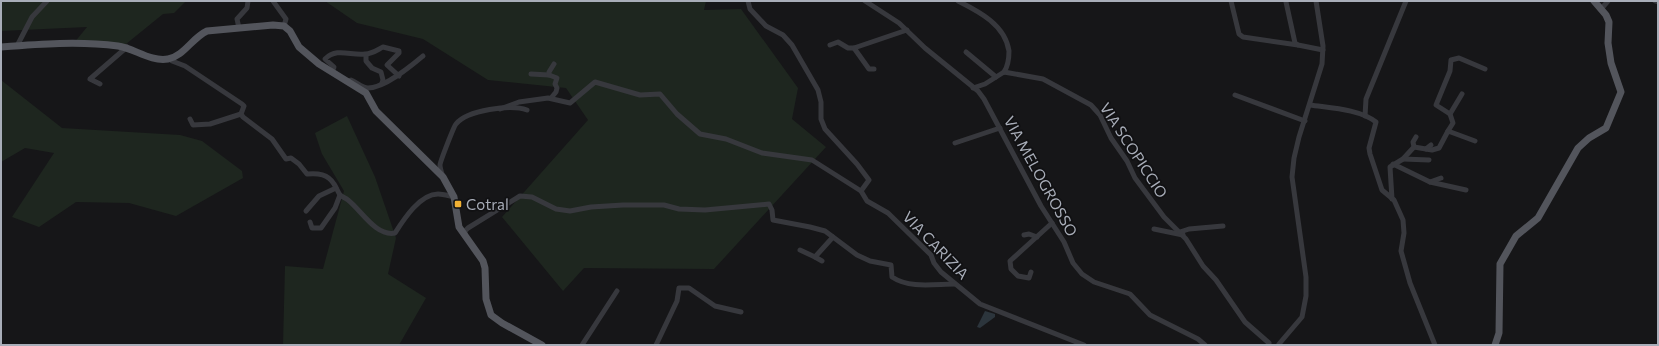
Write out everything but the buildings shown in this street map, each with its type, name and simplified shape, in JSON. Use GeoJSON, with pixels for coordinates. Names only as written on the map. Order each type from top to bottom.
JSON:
{"type":"FeatureCollection","features":[{"type":"Feature","properties":{"kind":"main road"},"geometry":{"type":"LineString","coordinates":[[1495,345],[1499,333],[1500,264],[1516,236],[1538,218],[1578,148],[1589,138],[1606,128],[1621,92],[1611,63],[1608,43],[1609,22],[1602,8],[1594,1]]}},
{"type":"Feature","properties":{"kind":"main road"},"geometry":{"type":"LineString","coordinates":[[1,47],[75,44],[127,47],[148,56],[163,59],[170,58],[187,48],[204,32],[273,25],[284,26],[290,31],[301,49],[319,64],[366,93],[376,111],[443,177],[454,197],[459,227],[483,261],[485,268],[486,299],[491,315],[502,323],[542,345]]}},
{"type":"Feature","properties":{"kind":"street"},"geometry":{"type":"LineString","coordinates":[[17,46],[32,17],[47,1]]}},
{"type":"Feature","properties":{"kind":"street"},"geometry":{"type":"LineString","coordinates":[[239,28],[240,24],[237,19],[248,8],[248,1]]}},
{"type":"Feature","properties":{"kind":"street"},"geometry":{"type":"LineString","coordinates":[[273,1],[286,19],[284,26]]}},
{"type":"Feature","properties":{"kind":"street"},"geometry":{"type":"LineString","coordinates":[[748,1],[750,9],[766,26],[783,35],[792,45],[818,90],[821,102],[821,119],[825,129],[858,164],[869,180],[861,191]]}},
{"type":"Feature","properties":{"kind":"street","name":"VIA MELOGROSSO"},"geometry":{"type":"LineString","coordinates":[[865,1],[907,30],[925,48],[959,74],[984,99],[1041,206],[1064,242],[1073,263],[1082,274],[1094,282],[1130,294],[1150,315],[1198,339],[1205,345]]}},
{"type":"Feature","properties":{"kind":"street"},"geometry":{"type":"LineString","coordinates":[[958,1],[977,10],[997,25],[1003,33],[1009,52],[1009,62],[1004,72],[985,84],[973,88]]}},
{"type":"Feature","properties":{"kind":"street"},"geometry":{"type":"LineString","coordinates":[[1231,1],[1240,34],[1243,37],[1255,37],[1323,50]]}},
{"type":"Feature","properties":{"kind":"street"},"geometry":{"type":"LineString","coordinates":[[1269,344],[1272,342],[1279,345],[1302,317],[1306,296],[1306,276],[1292,177],[1294,158],[1322,64],[1323,50],[1316,1]]}},
{"type":"Feature","properties":{"kind":"street"},"geometry":{"type":"LineString","coordinates":[[1365,116],[1366,99],[1406,1]]}},
{"type":"Feature","properties":{"kind":"street"},"geometry":{"type":"LineString","coordinates":[[1602,8],[1608,1]]}},
{"type":"Feature","properties":{"kind":"street"},"geometry":{"type":"LineString","coordinates":[[1286,2],[1295,43],[1298,46]]}},
{"type":"Feature","properties":{"kind":"street"},"geometry":{"type":"LineString","coordinates":[[830,44],[838,42],[848,48],[854,48],[907,30]]}},
{"type":"Feature","properties":{"kind":"street"},"geometry":{"type":"LineString","coordinates":[[100,84],[90,79],[127,47]]}},
{"type":"Feature","properties":{"kind":"street"},"geometry":{"type":"LineString","coordinates":[[332,72],[334,67],[325,59],[329,55],[335,53],[366,55],[383,47],[399,51],[399,53],[387,65],[399,76]]}},
{"type":"Feature","properties":{"kind":"street"},"geometry":{"type":"LineString","coordinates":[[854,48],[869,69],[874,68]]}},
{"type":"Feature","properties":{"kind":"street"},"geometry":{"type":"LineString","coordinates":[[966,52],[996,77]]}},
{"type":"Feature","properties":{"kind":"street"},"geometry":{"type":"LineString","coordinates":[[366,55],[366,61],[372,68],[380,72],[383,80],[382,83]]}},
{"type":"Feature","properties":{"kind":"street"},"geometry":{"type":"LineString","coordinates":[[348,81],[351,80],[367,88],[382,83],[399,76],[423,56]]}},
{"type":"Feature","properties":{"kind":"street"},"geometry":{"type":"LineString","coordinates":[[170,58],[172,61],[185,66],[244,106],[241,114],[210,124],[195,125],[192,124],[190,119]]}},
{"type":"Feature","properties":{"kind":"street"},"geometry":{"type":"LineString","coordinates":[[1414,148],[1433,151],[1438,149],[1453,123],[1450,114],[1436,105],[1450,71],[1451,60],[1459,58],[1485,69]]}},
{"type":"Feature","properties":{"kind":"street"},"geometry":{"type":"LineString","coordinates":[[550,75],[549,72],[554,64]]}},
{"type":"Feature","properties":{"kind":"street","name":"VIA SCOPICCIO"},"geometry":{"type":"LineString","coordinates":[[1004,72],[1043,79],[1091,105],[1100,115],[1111,138],[1127,161],[1135,178],[1164,217],[1181,233],[1203,266],[1216,280],[1245,322],[1269,344]]}},
{"type":"Feature","properties":{"kind":"street"},"geometry":{"type":"LineString","coordinates":[[500,109],[532,99],[551,98],[556,92],[557,88],[555,84],[557,78],[550,75],[531,74]]}},
{"type":"Feature","properties":{"kind":"street","name":"VIA CARIZIA"},"geometry":{"type":"LineString","coordinates":[[551,98],[570,103],[595,82],[640,96],[660,94],[677,114],[700,134],[726,139],[762,153],[812,160],[861,191],[867,201],[888,213],[931,255],[934,263],[941,272],[980,304],[1084,345]]}},
{"type":"Feature","properties":{"kind":"street"},"geometry":{"type":"LineString","coordinates":[[1450,114],[1462,94]]}},
{"type":"Feature","properties":{"kind":"street"},"geometry":{"type":"LineString","coordinates":[[1235,95],[1305,121]]}},
{"type":"Feature","properties":{"kind":"street"},"geometry":{"type":"LineString","coordinates":[[1310,105],[1365,116],[1374,119],[1376,122],[1372,134],[1370,154],[1382,190],[1392,199],[1403,220],[1404,233],[1401,251],[1408,276],[1434,345]]}},
{"type":"Feature","properties":{"kind":"street"},"geometry":{"type":"LineString","coordinates":[[443,177],[440,165],[456,124],[476,112],[522,108],[527,110]]}},
{"type":"Feature","properties":{"kind":"street"},"geometry":{"type":"LineString","coordinates":[[241,114],[248,122],[272,139],[278,151],[286,159],[291,158],[299,164],[306,174],[320,173],[328,177],[333,182],[340,195],[348,200],[372,225],[390,234],[395,233],[409,212],[425,198],[437,194],[454,197]]}},
{"type":"Feature","properties":{"kind":"street"},"geometry":{"type":"LineString","coordinates":[[955,143],[1000,128]]}},
{"type":"Feature","properties":{"kind":"street"},"geometry":{"type":"LineString","coordinates":[[1448,131],[1475,141]]}},
{"type":"Feature","properties":{"kind":"street"},"geometry":{"type":"LineString","coordinates":[[1414,148],[1413,142],[1416,137]]}},
{"type":"Feature","properties":{"kind":"street"},"geometry":{"type":"LineString","coordinates":[[1426,150],[1432,145]]}},
{"type":"Feature","properties":{"kind":"street"},"geometry":{"type":"LineString","coordinates":[[1392,199],[1390,167],[1403,159],[1414,148]]}},
{"type":"Feature","properties":{"kind":"street"},"geometry":{"type":"LineString","coordinates":[[1403,159],[1415,161],[1424,158],[1429,160]]}},
{"type":"Feature","properties":{"kind":"street"},"geometry":{"type":"LineString","coordinates":[[1393,164],[1430,182],[1466,190]]}},
{"type":"Feature","properties":{"kind":"street"},"geometry":{"type":"LineString","coordinates":[[1430,182],[1441,178]]}},
{"type":"Feature","properties":{"kind":"street"},"geometry":{"type":"LineString","coordinates":[[306,210],[322,193],[336,188]]}},
{"type":"Feature","properties":{"kind":"street"},"geometry":{"type":"LineString","coordinates":[[310,222],[312,228],[321,228],[335,208],[340,195]]}},
{"type":"Feature","properties":{"kind":"street"},"geometry":{"type":"LineString","coordinates":[[464,235],[466,235],[465,232],[467,229],[520,196],[530,196],[556,208],[570,211],[591,207],[624,205],[664,205],[679,209],[705,210],[770,204],[773,209],[772,216],[774,220],[804,224],[824,230],[841,244],[871,262],[890,265],[892,277],[898,281],[918,284],[955,284]]}},
{"type":"Feature","properties":{"kind":"street"},"geometry":{"type":"LineString","coordinates":[[1031,272],[1029,278],[1022,278],[1012,274],[1009,267],[1010,261],[1020,256],[1052,223]]}},
{"type":"Feature","properties":{"kind":"street"},"geometry":{"type":"LineString","coordinates":[[1154,229],[1180,235],[1189,229],[1223,226]]}},
{"type":"Feature","properties":{"kind":"street"},"geometry":{"type":"LineString","coordinates":[[1024,235],[1029,234],[1037,237]]}},
{"type":"Feature","properties":{"kind":"street"},"geometry":{"type":"LineString","coordinates":[[815,257],[833,237]]}},
{"type":"Feature","properties":{"kind":"street"},"geometry":{"type":"LineString","coordinates":[[800,250],[822,261]]}},
{"type":"Feature","properties":{"kind":"street"},"geometry":{"type":"LineString","coordinates":[[656,345],[677,301],[678,288],[683,287],[695,290],[713,305],[741,312]]}},
{"type":"Feature","properties":{"kind":"street"},"geometry":{"type":"LineString","coordinates":[[582,345],[617,291]]}},
{"type":"Feature","properties":{"kind":"shaded area"},"geometry":{"type":"Polygon","coordinates":[[[1,1],[186,1],[174,13],[163,14],[126,44],[74,43],[87,27],[1,31],[1,1]]]}},
{"type":"Feature","properties":{"kind":"shaded area"},"geometry":{"type":"Polygon","coordinates":[[[325,1],[706,1],[704,10],[741,9],[798,88],[792,119],[826,147],[714,269],[584,268],[563,291],[502,217],[588,120],[566,88],[488,80],[423,39],[357,23],[325,1]]]}},
{"type":"Feature","properties":{"kind":"shaded area"},"geometry":{"type":"Polygon","coordinates":[[[1,80],[62,128],[180,135],[202,141],[242,171],[243,178],[176,216],[129,203],[76,202],[39,227],[12,217],[54,153],[25,148],[1,162],[1,80]]]}},
{"type":"Feature","properties":{"kind":"shaded area"},"geometry":{"type":"Polygon","coordinates":[[[347,116],[375,177],[396,238],[388,274],[426,298],[399,345],[283,345],[285,266],[323,269],[344,191],[322,154],[315,133],[347,116]]]}},
{"type":"Feature","properties":{"kind":"shaded area"},"geometry":{"type":"Polygon","coordinates":[[[985,311],[995,314],[995,317],[980,328],[977,327],[985,311]]]}},
{"type":"Feature","properties":{"kind":"place","name":"Cotral"},"geometry":{"type":"Point","coordinates":[458,204]}}]}
